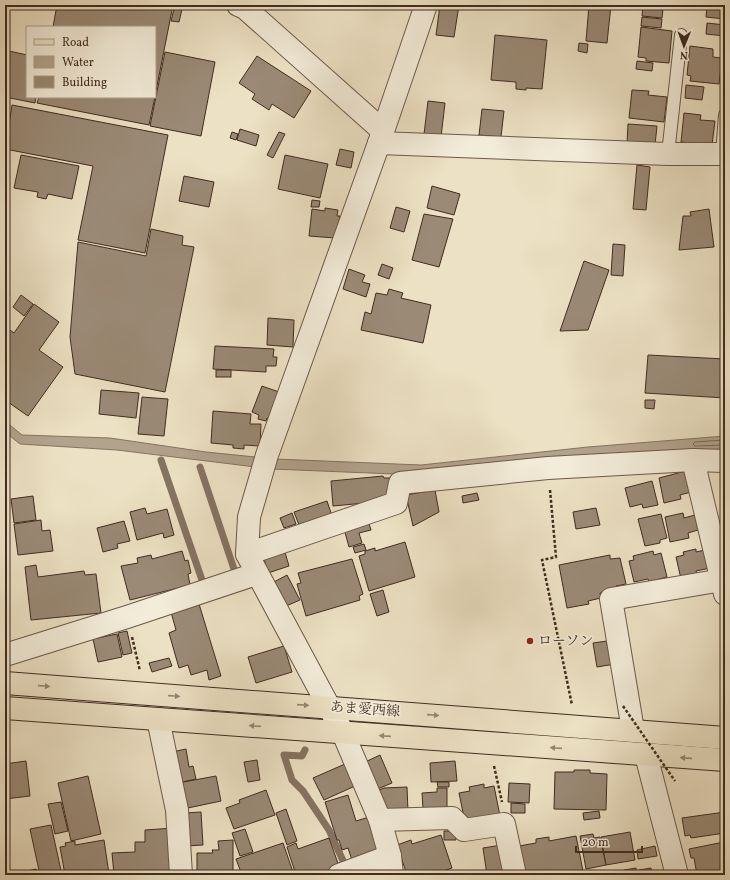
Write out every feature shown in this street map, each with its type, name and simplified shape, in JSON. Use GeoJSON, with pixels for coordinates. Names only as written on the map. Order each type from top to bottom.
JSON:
{"type":"FeatureCollection","features":[{"type":"Feature","properties":{"kind":"main road","name":"あま愛西線"},"geometry":{"type":"LineString","coordinates":[[5,683],[725,738]]}},
{"type":"Feature","properties":{"kind":"main road","name":"あま愛西線"},"geometry":{"type":"LineString","coordinates":[[5,708],[725,760]]}},
{"type":"Feature","properties":{"kind":"street"},"geometry":{"type":"LineString","coordinates":[[338,875],[391,866],[380,820],[343,732],[256,574],[247,554],[249,517],[264,463],[381,137],[426,5]]}},
{"type":"Feature","properties":{"kind":"street"},"geometry":{"type":"LineString","coordinates":[[243,6],[381,137],[668,154],[723,154]]}},
{"type":"Feature","properties":{"kind":"street"},"geometry":{"type":"LineString","coordinates":[[247,554],[396,503],[400,482],[548,468],[692,460],[725,461]]}},
{"type":"Feature","properties":{"kind":"street"},"geometry":{"type":"LineString","coordinates":[[633,730],[611,599],[723,587],[692,460]]}},
{"type":"Feature","properties":{"kind":"street"},"geometry":{"type":"LineString","coordinates":[[5,655],[127,617],[256,574]]}},
{"type":"Feature","properties":{"kind":"street"},"geometry":{"type":"LineString","coordinates":[[158,719],[178,810],[181,875]]}},
{"type":"Feature","properties":{"kind":"street"},"geometry":{"type":"LineString","coordinates":[[646,755],[677,875]]}},
{"type":"Feature","properties":{"kind":"street"},"geometry":{"type":"LineString","coordinates":[[380,820],[452,818],[464,830],[504,824],[515,875]]}},
{"type":"Feature","properties":{"kind":"lane"},"geometry":{"type":"LineString","coordinates":[[668,154],[681,35]]}},
{"type":"Feature","properties":{"kind":"lane"},"geometry":{"type":"LineString","coordinates":[[723,154],[725,115]]}},
{"type":"Feature","properties":{"kind":"path"},"geometry":{"type":"LineString","coordinates":[[548,468],[556,557],[542,560],[577,726]]}},
{"type":"Feature","properties":{"kind":"path"},"geometry":{"type":"LineString","coordinates":[[127,617],[140,673]]}},
{"type":"Feature","properties":{"kind":"path"},"geometry":{"type":"LineString","coordinates":[[623,706],[675,781]]}},
{"type":"Feature","properties":{"kind":"path"},"geometry":{"type":"LineString","coordinates":[[490,743],[506,819],[504,824]]}},
{"type":"Feature","properties":{"kind":"water"},"geometry":{"type":"Polygon","coordinates":[[[5,421],[22,435],[110,438],[206,452],[275,459],[421,465],[588,447],[725,436],[725,449],[649,452],[418,475],[272,469],[117,450],[20,444],[5,432],[5,421]]]}},
{"type":"Feature","properties":{"kind":"building"},"geometry":{"type":"Polygon","coordinates":[[[57,5],[173,5],[156,91],[156,26],[53,26],[57,5]]]}},
{"type":"Feature","properties":{"kind":"building"},"geometry":{"type":"Polygon","coordinates":[[[175,5],[183,5],[179,22],[171,21],[175,5]]]}},
{"type":"Feature","properties":{"kind":"building"},"geometry":{"type":"Polygon","coordinates":[[[440,5],[459,5],[454,37],[436,35],[440,5]]]}},
{"type":"Feature","properties":{"kind":"building"},"geometry":{"type":"Polygon","coordinates":[[[589,5],[611,5],[607,43],[586,41],[589,5]]]}},
{"type":"Feature","properties":{"kind":"building"},"geometry":{"type":"Polygon","coordinates":[[[643,5],[656,5],[655,8],[663,9],[662,18],[642,16],[643,5]]]}},
{"type":"Feature","properties":{"kind":"building"},"geometry":{"type":"Polygon","coordinates":[[[707,5],[725,5],[725,19],[706,17],[707,5]]]}},
{"type":"Feature","properties":{"kind":"building"},"geometry":{"type":"Polygon","coordinates":[[[642,17],[662,19],[661,28],[641,26],[642,17]]]}},
{"type":"Feature","properties":{"kind":"building"},"geometry":{"type":"Polygon","coordinates":[[[707,23],[725,25],[725,36],[706,34],[707,23]]]}},
{"type":"Feature","properties":{"kind":"building"},"geometry":{"type":"Polygon","coordinates":[[[641,27],[672,31],[669,63],[646,61],[646,58],[638,57],[641,27]]]}},
{"type":"Feature","properties":{"kind":"building"},"geometry":{"type":"Polygon","coordinates":[[[495,35],[547,40],[542,89],[516,89],[516,82],[491,80],[495,35]]]}},
{"type":"Feature","properties":{"kind":"building"},"geometry":{"type":"Polygon","coordinates":[[[579,43],[588,44],[587,53],[578,51],[579,43]]]}},
{"type":"Feature","properties":{"kind":"building"},"geometry":{"type":"Polygon","coordinates":[[[690,46],[713,49],[713,57],[722,58],[719,84],[690,81],[691,76],[687,75],[690,46]]]}},
{"type":"Feature","properties":{"kind":"building"},"geometry":{"type":"Polygon","coordinates":[[[9,51],[26,55],[26,98],[36,98],[35,103],[5,97],[5,71],[9,51]]]}},
{"type":"Feature","properties":{"kind":"building"},"geometry":{"type":"Polygon","coordinates":[[[165,52],[215,62],[201,136],[150,126],[165,52]]]}},
{"type":"Feature","properties":{"kind":"building"},"geometry":{"type":"Polygon","coordinates":[[[257,56],[311,91],[294,118],[272,104],[269,110],[252,99],[255,94],[239,83],[257,56]]]}},
{"type":"Feature","properties":{"kind":"building"},"geometry":{"type":"Polygon","coordinates":[[[637,61],[653,63],[652,71],[636,69],[637,61]]]}},
{"type":"Feature","properties":{"kind":"building"},"geometry":{"type":"Polygon","coordinates":[[[686,85],[704,87],[702,100],[685,98],[686,85]]]}},
{"type":"Feature","properties":{"kind":"building"},"geometry":{"type":"Polygon","coordinates":[[[632,90],[649,91],[648,95],[667,97],[664,122],[629,118],[632,90]]]}},
{"type":"Feature","properties":{"kind":"building"},"geometry":{"type":"Polygon","coordinates":[[[39,98],[155,98],[149,125],[37,103],[39,98]]]}},
{"type":"Feature","properties":{"kind":"building"},"geometry":{"type":"Polygon","coordinates":[[[428,101],[445,103],[441,137],[424,134],[428,101]]]}},
{"type":"Feature","properties":{"kind":"building"},"geometry":{"type":"Polygon","coordinates":[[[12,105],[168,135],[145,253],[78,240],[93,166],[5,149],[12,105]]]}},
{"type":"Feature","properties":{"kind":"building"},"geometry":{"type":"Polygon","coordinates":[[[482,109],[504,111],[501,137],[479,135],[482,109]]]}},
{"type":"Feature","properties":{"kind":"building"},"geometry":{"type":"Polygon","coordinates":[[[684,113],[701,115],[700,120],[715,121],[712,145],[681,142],[684,113]]]}},
{"type":"Feature","properties":{"kind":"building"},"geometry":{"type":"Polygon","coordinates":[[[628,124],[657,126],[655,145],[627,143],[628,124]]]}},
{"type":"Feature","properties":{"kind":"building"},"geometry":{"type":"Polygon","coordinates":[[[240,129],[259,135],[256,146],[237,140],[240,129]]]}},
{"type":"Feature","properties":{"kind":"building"},"geometry":{"type":"Polygon","coordinates":[[[232,132],[238,134],[236,140],[230,138],[232,132]]]}},
{"type":"Feature","properties":{"kind":"building"},"geometry":{"type":"Polygon","coordinates":[[[279,132],[285,134],[273,158],[267,155],[279,132]]]}},
{"type":"Feature","properties":{"kind":"building"},"geometry":{"type":"Polygon","coordinates":[[[340,149],[354,152],[351,168],[336,165],[340,149]]]}},
{"type":"Feature","properties":{"kind":"building"},"geometry":{"type":"Polygon","coordinates":[[[21,155],[79,166],[72,199],[48,194],[46,199],[37,197],[38,192],[14,188],[21,155]]]}},
{"type":"Feature","properties":{"kind":"building"},"geometry":{"type":"Polygon","coordinates":[[[285,155],[328,164],[320,198],[278,189],[285,155]]]}},
{"type":"Feature","properties":{"kind":"building"},"geometry":{"type":"Polygon","coordinates":[[[637,165],[650,167],[646,210],[633,209],[637,165]]]}},
{"type":"Feature","properties":{"kind":"building"},"geometry":{"type":"Polygon","coordinates":[[[184,176],[214,182],[209,207],[179,201],[184,176]]]}},
{"type":"Feature","properties":{"kind":"building"},"geometry":{"type":"Polygon","coordinates":[[[432,186],[460,194],[454,215],[427,208],[432,186]]]}},
{"type":"Feature","properties":{"kind":"building"},"geometry":{"type":"Polygon","coordinates":[[[312,200],[320,201],[319,207],[311,207],[312,200]]]}},
{"type":"Feature","properties":{"kind":"building"},"geometry":{"type":"Polygon","coordinates":[[[396,207],[410,211],[404,232],[390,228],[396,207]]]}},
{"type":"Feature","properties":{"kind":"building"},"geometry":{"type":"Polygon","coordinates":[[[325,208],[338,210],[337,216],[340,216],[339,231],[335,238],[309,236],[312,209],[325,211],[325,208]]]}},
{"type":"Feature","properties":{"kind":"building"},"geometry":{"type":"Polygon","coordinates":[[[709,209],[714,247],[679,250],[683,216],[691,216],[690,212],[709,209]]]}},
{"type":"Feature","properties":{"kind":"building"},"geometry":{"type":"Polygon","coordinates":[[[424,214],[453,219],[439,267],[412,260],[424,214]]]}},
{"type":"Feature","properties":{"kind":"building"},"geometry":{"type":"Polygon","coordinates":[[[151,229],[183,236],[182,245],[194,247],[165,392],[75,374],[70,337],[78,242],[146,256],[151,229]]]}},
{"type":"Feature","properties":{"kind":"building"},"geometry":{"type":"Polygon","coordinates":[[[613,244],[625,245],[623,276],[611,275],[613,244]]]}},
{"type":"Feature","properties":{"kind":"building"},"geometry":{"type":"Polygon","coordinates":[[[584,261],[609,270],[588,330],[560,331],[584,261]]]}},
{"type":"Feature","properties":{"kind":"building"},"geometry":{"type":"Polygon","coordinates":[[[382,264],[393,268],[389,279],[378,275],[382,264]]]}},
{"type":"Feature","properties":{"kind":"building"},"geometry":{"type":"Polygon","coordinates":[[[349,269],[365,275],[362,282],[370,284],[366,297],[343,289],[349,269]]]}},
{"type":"Feature","properties":{"kind":"building"},"geometry":{"type":"Polygon","coordinates":[[[389,289],[403,293],[401,298],[431,305],[423,343],[361,330],[365,312],[371,314],[376,293],[387,295],[389,289]]]}},
{"type":"Feature","properties":{"kind":"building"},"geometry":{"type":"Polygon","coordinates":[[[21,295],[33,304],[24,316],[13,307],[21,295]]]}},
{"type":"Feature","properties":{"kind":"building"},"geometry":{"type":"Polygon","coordinates":[[[34,304],[59,322],[39,350],[63,367],[28,416],[5,400],[5,326],[14,333],[34,304]]]}},
{"type":"Feature","properties":{"kind":"building"},"geometry":{"type":"Polygon","coordinates":[[[268,318],[294,320],[293,347],[267,345],[268,318]]]}},
{"type":"Feature","properties":{"kind":"building"},"geometry":{"type":"Polygon","coordinates":[[[215,346],[274,349],[273,357],[277,357],[276,366],[266,366],[266,372],[213,369],[215,346]]]}},
{"type":"Feature","properties":{"kind":"building"},"geometry":{"type":"Polygon","coordinates":[[[648,355],[725,359],[725,398],[645,393],[648,355]]]}},
{"type":"Feature","properties":{"kind":"building"},"geometry":{"type":"Polygon","coordinates":[[[216,370],[231,370],[231,377],[216,377],[216,370]]]}},
{"type":"Feature","properties":{"kind":"building"},"geometry":{"type":"Polygon","coordinates":[[[262,386],[279,392],[269,419],[267,418],[266,421],[258,419],[259,415],[252,412],[262,386]]]}},
{"type":"Feature","properties":{"kind":"building"},"geometry":{"type":"Polygon","coordinates":[[[101,390],[139,393],[136,418],[99,414],[101,390]]]}},
{"type":"Feature","properties":{"kind":"building"},"geometry":{"type":"Polygon","coordinates":[[[142,397],[168,399],[164,436],[138,434],[142,397]]]}},
{"type":"Feature","properties":{"kind":"building"},"geometry":{"type":"Polygon","coordinates":[[[645,400],[655,400],[654,409],[645,408],[645,400]]]}},
{"type":"Feature","properties":{"kind":"building"},"geometry":{"type":"Polygon","coordinates":[[[213,411],[251,414],[250,424],[261,424],[260,446],[244,445],[244,449],[233,448],[233,445],[211,443],[213,411]]]}},
{"type":"Feature","properties":{"kind":"building"},"geometry":{"type":"Polygon","coordinates":[[[686,471],[691,492],[680,495],[681,499],[664,503],[659,478],[686,471]]]}},
{"type":"Feature","properties":{"kind":"building"},"geometry":{"type":"Polygon","coordinates":[[[383,476],[384,478],[395,478],[386,501],[333,506],[331,481],[383,476]]]}},
{"type":"Feature","properties":{"kind":"building"},"geometry":{"type":"Polygon","coordinates":[[[652,481],[658,505],[643,508],[642,504],[630,507],[625,488],[652,481]]]}},
{"type":"Feature","properties":{"kind":"building"},"geometry":{"type":"Polygon","coordinates":[[[435,490],[439,512],[413,526],[406,495],[435,490]]]}},
{"type":"Feature","properties":{"kind":"building"},"geometry":{"type":"Polygon","coordinates":[[[477,493],[479,500],[463,503],[462,496],[477,493]]]}},
{"type":"Feature","properties":{"kind":"building"},"geometry":{"type":"Polygon","coordinates":[[[33,496],[36,520],[14,523],[11,499],[33,496]]]}},
{"type":"Feature","properties":{"kind":"building"},"geometry":{"type":"Polygon","coordinates":[[[327,501],[333,519],[301,530],[294,512],[327,501]]]}},
{"type":"Feature","properties":{"kind":"building"},"geometry":{"type":"Polygon","coordinates":[[[145,508],[147,514],[167,509],[174,535],[164,538],[163,533],[137,540],[130,512],[145,508]]]}},
{"type":"Feature","properties":{"kind":"building"},"geometry":{"type":"Polygon","coordinates":[[[596,508],[600,525],[576,529],[573,512],[596,508]]]}},
{"type":"Feature","properties":{"kind":"building"},"geometry":{"type":"Polygon","coordinates":[[[292,513],[296,524],[284,528],[280,518],[292,513]]]}},
{"type":"Feature","properties":{"kind":"building"},"geometry":{"type":"Polygon","coordinates":[[[683,513],[684,518],[695,515],[698,530],[688,533],[689,538],[670,542],[665,517],[683,513]]]}},
{"type":"Feature","properties":{"kind":"building"},"geometry":{"type":"Polygon","coordinates":[[[661,514],[667,538],[660,540],[660,543],[645,546],[638,519],[661,514]]]}},
{"type":"Feature","properties":{"kind":"building"},"geometry":{"type":"Polygon","coordinates":[[[367,517],[371,530],[359,533],[362,543],[349,547],[343,525],[367,517]]]}},
{"type":"Feature","properties":{"kind":"building"},"geometry":{"type":"Polygon","coordinates":[[[41,520],[42,531],[50,530],[53,551],[18,555],[14,524],[41,520]]]}},
{"type":"Feature","properties":{"kind":"building"},"geometry":{"type":"Polygon","coordinates":[[[124,521],[130,541],[117,544],[118,548],[103,552],[97,528],[124,521]]]}},
{"type":"Feature","properties":{"kind":"building"},"geometry":{"type":"Polygon","coordinates":[[[405,542],[415,577],[369,591],[359,556],[365,554],[365,551],[375,548],[375,551],[405,542]]]}},
{"type":"Feature","properties":{"kind":"building"},"geometry":{"type":"Polygon","coordinates":[[[364,544],[366,550],[355,553],[353,547],[364,544]]]}},
{"type":"Feature","properties":{"kind":"building"},"geometry":{"type":"Polygon","coordinates":[[[284,549],[289,566],[268,573],[263,555],[284,549]]]}},
{"type":"Feature","properties":{"kind":"building"},"geometry":{"type":"Polygon","coordinates":[[[696,549],[696,552],[705,550],[710,568],[696,571],[697,575],[681,579],[676,557],[684,555],[683,552],[696,549]]]}},
{"type":"Feature","properties":{"kind":"building"},"geometry":{"type":"Polygon","coordinates":[[[182,551],[185,561],[188,560],[191,573],[188,574],[190,585],[130,600],[121,566],[138,563],[137,558],[151,555],[152,559],[182,551]]]}},
{"type":"Feature","properties":{"kind":"building"},"geometry":{"type":"Polygon","coordinates":[[[653,551],[654,555],[661,553],[667,577],[649,582],[648,579],[634,582],[629,561],[634,560],[633,556],[653,551]]]}},
{"type":"Feature","properties":{"kind":"building"},"geometry":{"type":"Polygon","coordinates":[[[610,555],[610,559],[620,558],[626,584],[616,586],[616,590],[600,593],[601,598],[588,601],[589,604],[567,608],[559,565],[610,555]]]}},
{"type":"Feature","properties":{"kind":"building"},"geometry":{"type":"Polygon","coordinates":[[[352,559],[363,594],[359,596],[360,600],[306,616],[297,584],[301,583],[298,573],[352,559]]]}},
{"type":"Feature","properties":{"kind":"building"},"geometry":{"type":"Polygon","coordinates":[[[36,565],[38,577],[84,571],[85,575],[96,574],[101,613],[31,620],[25,567],[36,565]]]}},
{"type":"Feature","properties":{"kind":"building"},"geometry":{"type":"Polygon","coordinates":[[[287,575],[300,600],[286,606],[274,582],[287,575]]]}},
{"type":"Feature","properties":{"kind":"building"},"geometry":{"type":"Polygon","coordinates":[[[383,590],[389,612],[377,616],[370,594],[383,590]]]}},
{"type":"Feature","properties":{"kind":"building"},"geometry":{"type":"Polygon","coordinates":[[[199,604],[221,676],[209,680],[207,670],[191,675],[188,665],[179,668],[169,633],[176,630],[171,612],[199,604]]]}},
{"type":"Feature","properties":{"kind":"building"},"geometry":{"type":"Polygon","coordinates":[[[127,631],[132,653],[123,655],[118,633],[127,631]]]}},
{"type":"Feature","properties":{"kind":"building"},"geometry":{"type":"Polygon","coordinates":[[[117,634],[122,657],[98,662],[93,639],[117,634]]]}},
{"type":"Feature","properties":{"kind":"building"},"geometry":{"type":"Polygon","coordinates":[[[607,641],[607,645],[611,645],[615,664],[597,667],[593,643],[607,641]]]}},
{"type":"Feature","properties":{"kind":"building"},"geometry":{"type":"Polygon","coordinates":[[[284,646],[292,672],[256,683],[248,657],[284,646]]]}},
{"type":"Feature","properties":{"kind":"building"},"geometry":{"type":"Polygon","coordinates":[[[169,658],[172,666],[152,672],[149,663],[169,658]]]}},
{"type":"Feature","properties":{"kind":"building"},"geometry":{"type":"Polygon","coordinates":[[[186,749],[189,767],[193,766],[196,779],[178,783],[172,752],[186,749]]]}},
{"type":"Feature","properties":{"kind":"building"},"geometry":{"type":"Polygon","coordinates":[[[380,755],[392,783],[375,790],[363,763],[380,755]]]}},
{"type":"Feature","properties":{"kind":"building"},"geometry":{"type":"Polygon","coordinates":[[[257,760],[260,780],[248,782],[244,762],[257,760]]]}},
{"type":"Feature","properties":{"kind":"building"},"geometry":{"type":"Polygon","coordinates":[[[26,761],[30,796],[5,799],[5,764],[26,761]]]}},
{"type":"Feature","properties":{"kind":"building"},"geometry":{"type":"Polygon","coordinates":[[[455,761],[457,781],[431,782],[430,763],[455,761]]]}},
{"type":"Feature","properties":{"kind":"building"},"geometry":{"type":"Polygon","coordinates":[[[345,764],[355,786],[324,800],[313,778],[345,764]]]}},
{"type":"Feature","properties":{"kind":"building"},"geometry":{"type":"Polygon","coordinates":[[[574,770],[590,770],[590,773],[607,774],[606,810],[554,809],[555,772],[574,772],[574,770]]]}},
{"type":"Feature","properties":{"kind":"building"},"geometry":{"type":"Polygon","coordinates":[[[88,776],[101,834],[71,841],[58,783],[88,776]]]}},
{"type":"Feature","properties":{"kind":"building"},"geometry":{"type":"Polygon","coordinates":[[[216,776],[221,801],[183,809],[178,783],[216,776]]]}},
{"type":"Feature","properties":{"kind":"building"},"geometry":{"type":"Polygon","coordinates":[[[437,782],[449,782],[449,787],[438,787],[437,782]]]}},
{"type":"Feature","properties":{"kind":"building"},"geometry":{"type":"Polygon","coordinates":[[[509,783],[530,784],[529,803],[508,802],[509,783]]]}},
{"type":"Feature","properties":{"kind":"building"},"geometry":{"type":"Polygon","coordinates":[[[484,784],[484,788],[494,786],[500,816],[465,822],[459,793],[470,791],[469,787],[484,784]]]}},
{"type":"Feature","properties":{"kind":"building"},"geometry":{"type":"Polygon","coordinates":[[[407,787],[408,811],[383,811],[374,792],[384,788],[407,787]]]}},
{"type":"Feature","properties":{"kind":"building"},"geometry":{"type":"Polygon","coordinates":[[[437,788],[447,788],[447,808],[423,809],[422,793],[437,792],[437,788]]]}},
{"type":"Feature","properties":{"kind":"building"},"geometry":{"type":"Polygon","coordinates":[[[266,790],[275,815],[234,829],[226,808],[240,803],[239,800],[266,790]]]}},
{"type":"Feature","properties":{"kind":"building"},"geometry":{"type":"Polygon","coordinates":[[[348,795],[356,821],[369,817],[379,851],[352,860],[348,848],[342,850],[339,840],[337,840],[325,802],[348,795]]]}},
{"type":"Feature","properties":{"kind":"building"},"geometry":{"type":"Polygon","coordinates":[[[61,802],[68,831],[55,834],[48,804],[61,802]]]}},
{"type":"Feature","properties":{"kind":"building"},"geometry":{"type":"Polygon","coordinates":[[[511,803],[525,804],[525,813],[511,813],[511,803]]]}},
{"type":"Feature","properties":{"kind":"building"},"geometry":{"type":"Polygon","coordinates":[[[286,809],[297,841],[287,845],[276,813],[286,809]]]}},
{"type":"Feature","properties":{"kind":"building"},"geometry":{"type":"Polygon","coordinates":[[[599,811],[600,818],[584,820],[583,813],[599,811]]]}},
{"type":"Feature","properties":{"kind":"building"},"geometry":{"type":"Polygon","coordinates":[[[201,812],[203,845],[186,846],[185,813],[201,812]]]}},
{"type":"Feature","properties":{"kind":"building"},"geometry":{"type":"Polygon","coordinates":[[[725,812],[725,833],[691,838],[690,835],[685,836],[682,818],[725,812]]]}},
{"type":"Feature","properties":{"kind":"building"},"geometry":{"type":"Polygon","coordinates":[[[51,825],[62,875],[40,875],[30,829],[51,825]]]}},
{"type":"Feature","properties":{"kind":"building"},"geometry":{"type":"Polygon","coordinates":[[[174,828],[177,870],[153,872],[153,875],[114,875],[112,853],[135,852],[135,842],[145,842],[145,830],[174,828]]]}},
{"type":"Feature","properties":{"kind":"building"},"geometry":{"type":"Polygon","coordinates":[[[245,829],[253,852],[240,856],[232,833],[245,829]]]}},
{"type":"Feature","properties":{"kind":"building"},"geometry":{"type":"Polygon","coordinates":[[[444,831],[455,831],[456,840],[444,840],[444,831]]]}},
{"type":"Feature","properties":{"kind":"building"},"geometry":{"type":"Polygon","coordinates":[[[630,832],[635,860],[606,865],[601,837],[630,832]]]}},
{"type":"Feature","properties":{"kind":"building"},"geometry":{"type":"Polygon","coordinates":[[[593,834],[594,838],[600,837],[606,865],[586,869],[580,836],[593,834]]]}},
{"type":"Feature","properties":{"kind":"building"},"geometry":{"type":"Polygon","coordinates":[[[441,835],[452,868],[432,875],[407,875],[397,845],[411,840],[412,844],[441,835]]]}},
{"type":"Feature","properties":{"kind":"building"},"geometry":{"type":"Polygon","coordinates":[[[576,836],[583,871],[564,875],[524,875],[519,846],[536,843],[536,839],[549,837],[549,841],[576,836]]]}},
{"type":"Feature","properties":{"kind":"building"},"geometry":{"type":"Polygon","coordinates":[[[329,838],[340,869],[324,875],[296,875],[287,847],[296,843],[298,849],[329,838]]]}},
{"type":"Feature","properties":{"kind":"building"},"geometry":{"type":"Polygon","coordinates":[[[104,840],[109,874],[65,875],[60,847],[66,846],[65,843],[75,841],[75,845],[104,840]]]}},
{"type":"Feature","properties":{"kind":"building"},"geometry":{"type":"Polygon","coordinates":[[[233,840],[233,875],[197,875],[197,853],[213,853],[212,850],[219,850],[218,841],[233,840]]]}},
{"type":"Feature","properties":{"kind":"building"},"geometry":{"type":"Polygon","coordinates":[[[724,842],[725,873],[697,875],[694,858],[691,858],[689,849],[724,842]]]}},
{"type":"Feature","properties":{"kind":"building"},"geometry":{"type":"Polygon","coordinates":[[[283,843],[294,875],[242,875],[236,859],[283,843]]]}},
{"type":"Feature","properties":{"kind":"building"},"geometry":{"type":"Polygon","coordinates":[[[502,845],[507,875],[487,875],[483,848],[502,845]]]}},
{"type":"Feature","properties":{"kind":"building"},"geometry":{"type":"Polygon","coordinates":[[[655,846],[657,856],[638,859],[637,850],[655,846]]]}},
{"type":"Feature","properties":{"kind":"building"},"geometry":{"type":"Polygon","coordinates":[[[636,868],[637,875],[625,875],[624,870],[636,868]]]}},
{"type":"Feature","properties":{"kind":"building"},"geometry":{"type":"Polygon","coordinates":[[[651,868],[652,873],[662,871],[662,875],[640,875],[639,870],[651,868]]]}},
{"type":"Feature","properties":{"kind":"building"},"geometry":{"type":"Polygon","coordinates":[[[36,869],[38,875],[14,875],[14,874],[36,869]]]}},
{"type":"Feature","properties":{"kind":"waterway"},"geometry":{"type":"LineString","coordinates":[[161,460],[203,583]]}},
{"type":"Feature","properties":{"kind":"waterway"},"geometry":{"type":"LineString","coordinates":[[200,467],[234,569]]}},
{"type":"Feature","properties":{"kind":"waterway"},"geometry":{"type":"LineString","coordinates":[[305,750],[302,756],[284,755],[292,780],[303,791],[329,830],[345,865]]}},
{"type":"Feature","properties":{"kind":"waterway"},"geometry":{"type":"LineString","coordinates":[[5,864],[7,875]]}},
{"type":"Feature","properties":{"kind":"place","name":"ローソン"},"geometry":{"type":"Point","coordinates":[530,641]}}]}
